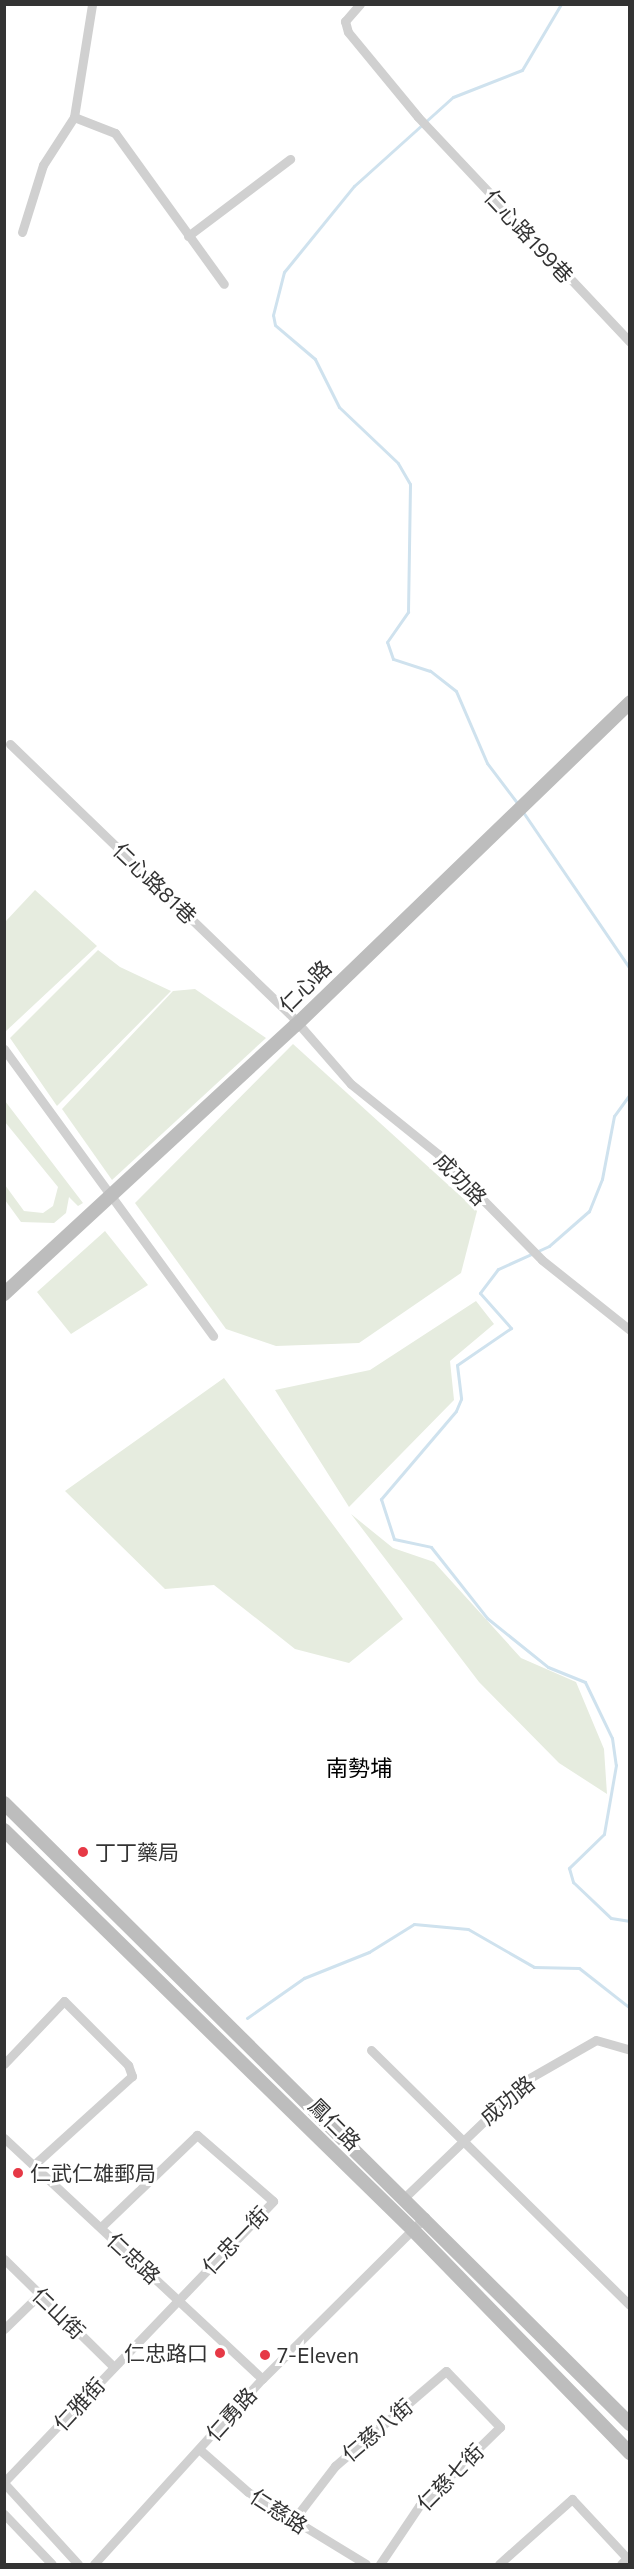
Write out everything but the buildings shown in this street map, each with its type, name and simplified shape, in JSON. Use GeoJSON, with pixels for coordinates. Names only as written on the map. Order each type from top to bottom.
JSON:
{"type":"FeatureCollection","features":[{"type":"Feature","properties":{"kind":"main road","name":"仁心路"},"geometry":{"type":"LineString","coordinates":[[4,1294],[296,1025],[513,812],[630,702]]}},
{"type":"Feature","properties":{"kind":"main road","name":"鳳仁路"},"geometry":{"type":"LineString","coordinates":[[4,1803],[424,2217],[630,2424]]}},
{"type":"Feature","properties":{"kind":"main road","name":"鳳仁路"},"geometry":{"type":"LineString","coordinates":[[4,1830],[412,2229],[630,2453]]}},
{"type":"Feature","properties":{"kind":"street"},"geometry":{"type":"LineString","coordinates":[[22,232],[44,165],[74,117],[92,4]]}},
{"type":"Feature","properties":{"kind":"street","name":"仁心路199巷"},"geometry":{"type":"LineString","coordinates":[[360,4],[345,21],[348,32],[420,120],[630,342]]}},
{"type":"Feature","properties":{"kind":"street"},"geometry":{"type":"LineString","coordinates":[[74,117],[115,133],[225,284]]}},
{"type":"Feature","properties":{"kind":"street"},"geometry":{"type":"LineString","coordinates":[[188,236],[290,159]]}},
{"type":"Feature","properties":{"kind":"street","name":"仁心路81巷"},"geometry":{"type":"LineString","coordinates":[[10,744],[296,1025]]}},
{"type":"Feature","properties":{"kind":"street","name":"成功路"},"geometry":{"type":"LineString","coordinates":[[296,1025],[351,1084],[438,1155],[542,1260],[630,1330]]}},
{"type":"Feature","properties":{"kind":"street"},"geometry":{"type":"LineString","coordinates":[[4,1049],[213,1336]]}},
{"type":"Feature","properties":{"kind":"street"},"geometry":{"type":"LineString","coordinates":[[4,2064],[64,2001],[128,2065],[132,2076],[34,2165]]}},
{"type":"Feature","properties":{"kind":"street","name":"成功路"},"geometry":{"type":"LineString","coordinates":[[404,2198],[528,2079],[596,2040],[630,2050]]}},
{"type":"Feature","properties":{"kind":"street"},"geometry":{"type":"LineString","coordinates":[[371,2050],[630,2305]]}},
{"type":"Feature","properties":{"kind":"street","name":"仁忠一街"},"geometry":{"type":"LineString","coordinates":[[101,2227],[197,2135],[273,2201],[178,2299]]}},
{"type":"Feature","properties":{"kind":"street","name":"仁忠路"},"geometry":{"type":"LineString","coordinates":[[4,2138],[262,2379]]}},
{"type":"Feature","properties":{"kind":"street","name":"仁勇路"},"geometry":{"type":"LineString","coordinates":[[94,2565],[262,2379],[424,2217]]}},
{"type":"Feature","properties":{"kind":"street","name":"仁山街"},"geometry":{"type":"LineString","coordinates":[[4,2259],[114,2367]]}},
{"type":"Feature","properties":{"kind":"street"},"geometry":{"type":"LineString","coordinates":[[4,2330],[40,2295]]}},
{"type":"Feature","properties":{"kind":"street","name":"仁雅街"},"geometry":{"type":"LineString","coordinates":[[4,2483],[178,2299]]}},
{"type":"Feature","properties":{"kind":"street","name":"仁慈八街"},"geometry":{"type":"LineString","coordinates":[[292,2522],[335,2466],[446,2371],[470,2397]]}},
{"type":"Feature","properties":{"kind":"street","name":"仁慈七街"},"geometry":{"type":"LineString","coordinates":[[380,2565],[419,2506],[500,2427],[470,2397]]}},
{"type":"Feature","properties":{"kind":"street","name":"仁慈路"},"geometry":{"type":"LineString","coordinates":[[199,2449],[292,2522],[366,2565]]}},
{"type":"Feature","properties":{"kind":"street"},"geometry":{"type":"LineString","coordinates":[[4,2483],[78,2565]]}},
{"type":"Feature","properties":{"kind":"street"},"geometry":{"type":"LineString","coordinates":[[499,2565],[572,2499],[627,2558],[621,2565]]}},
{"type":"Feature","properties":{"kind":"street"},"geometry":{"type":"LineString","coordinates":[[4,2514],[52,2565]]}},
{"type":"Feature","properties":{"kind":"shaded area"},"geometry":{"type":"Polygon","coordinates":[[[35,890],[97,946],[5,1032],[5,922],[35,890]]]}},
{"type":"Feature","properties":{"kind":"shaded area"},"geometry":{"type":"Polygon","coordinates":[[[98,950],[120,967],[171,991],[57,1106],[10,1038],[98,950]]]}},
{"type":"Feature","properties":{"kind":"shaded area"},"geometry":{"type":"Polygon","coordinates":[[[195,989],[266,1038],[112,1180],[62,1109],[173,991],[195,989]]]}},
{"type":"Feature","properties":{"kind":"shaded area"},"geometry":{"type":"Polygon","coordinates":[[[293,1044],[477,1211],[461,1273],[359,1343],[276,1346],[226,1329],[135,1203],[293,1044]]]}},
{"type":"Feature","properties":{"kind":"shaded area"},"geometry":{"type":"Polygon","coordinates":[[[5,1101],[83,1203],[78,1206],[69,1197],[66,1213],[54,1223],[21,1222],[5,1200],[5,1185],[24,1211],[43,1213],[53,1206],[58,1187],[5,1122],[5,1101]]]}},
{"type":"Feature","properties":{"kind":"shaded area"},"geometry":{"type":"Polygon","coordinates":[[[105,1231],[148,1285],[71,1334],[37,1292],[105,1231]]]}},
{"type":"Feature","properties":{"kind":"shaded area"},"geometry":{"type":"Polygon","coordinates":[[[476,1301],[494,1324],[450,1361],[454,1400],[349,1507],[275,1390],[370,1370],[476,1301]]]}},
{"type":"Feature","properties":{"kind":"shaded area"},"geometry":{"type":"Polygon","coordinates":[[[224,1378],[403,1619],[349,1663],[295,1649],[214,1585],[165,1589],[65,1491],[224,1378]]]}},
{"type":"Feature","properties":{"kind":"shaded area"},"geometry":{"type":"Polygon","coordinates":[[[351,1514],[393,1548],[434,1562],[521,1658],[576,1682],[604,1749],[607,1794],[559,1763],[479,1682],[351,1514]]]}},
{"type":"Feature","properties":{"kind":"waterway"},"geometry":{"type":"LineString","coordinates":[[518,804],[487,763],[456,691],[430,671],[393,659],[387,642],[408,612],[410,484],[398,463],[339,407],[315,359],[275,325],[273,315],[284,272],[354,186],[453,97],[522,70],[561,4]]}},
{"type":"Feature","properties":{"kind":"waterway"},"geometry":{"type":"LineString","coordinates":[[523,812],[630,969]]}},
{"type":"Feature","properties":{"kind":"waterway"},"geometry":{"type":"LineString","coordinates":[[630,1094],[614,1116],[602,1179],[589,1211],[549,1246],[498,1269],[480,1293],[511,1328],[457,1365],[461,1399],[456,1411],[381,1499],[394,1539],[431,1547],[487,1618],[548,1667],[585,1682],[612,1738],[616,1765],[604,1834],[569,1868],[573,1882],[611,1918],[630,1921]]}},
{"type":"Feature","properties":{"kind":"waterway"},"geometry":{"type":"LineString","coordinates":[[247,2018],[304,1978],[369,1952],[414,1924],[468,1929],[534,1967],[579,1968],[630,2008]]}},
{"type":"Feature","properties":{"kind":"place","name":"丁丁藥局"},"geometry":{"type":"Point","coordinates":[83,1852]}},
{"type":"Feature","properties":{"kind":"place","name":"仁武仁雄郵局"},"geometry":{"type":"Point","coordinates":[18,2173]}},
{"type":"Feature","properties":{"kind":"place","name":"仁忠路口"},"geometry":{"type":"Point","coordinates":[220,2353]}},
{"type":"Feature","properties":{"kind":"place","name":"7-Eleven"},"geometry":{"type":"Point","coordinates":[265,2355]}},
{"type":"Feature","properties":{"kind":"district","name":"南勢埔"},"geometry":{"type":"Point","coordinates":[359,1768]}}]}
